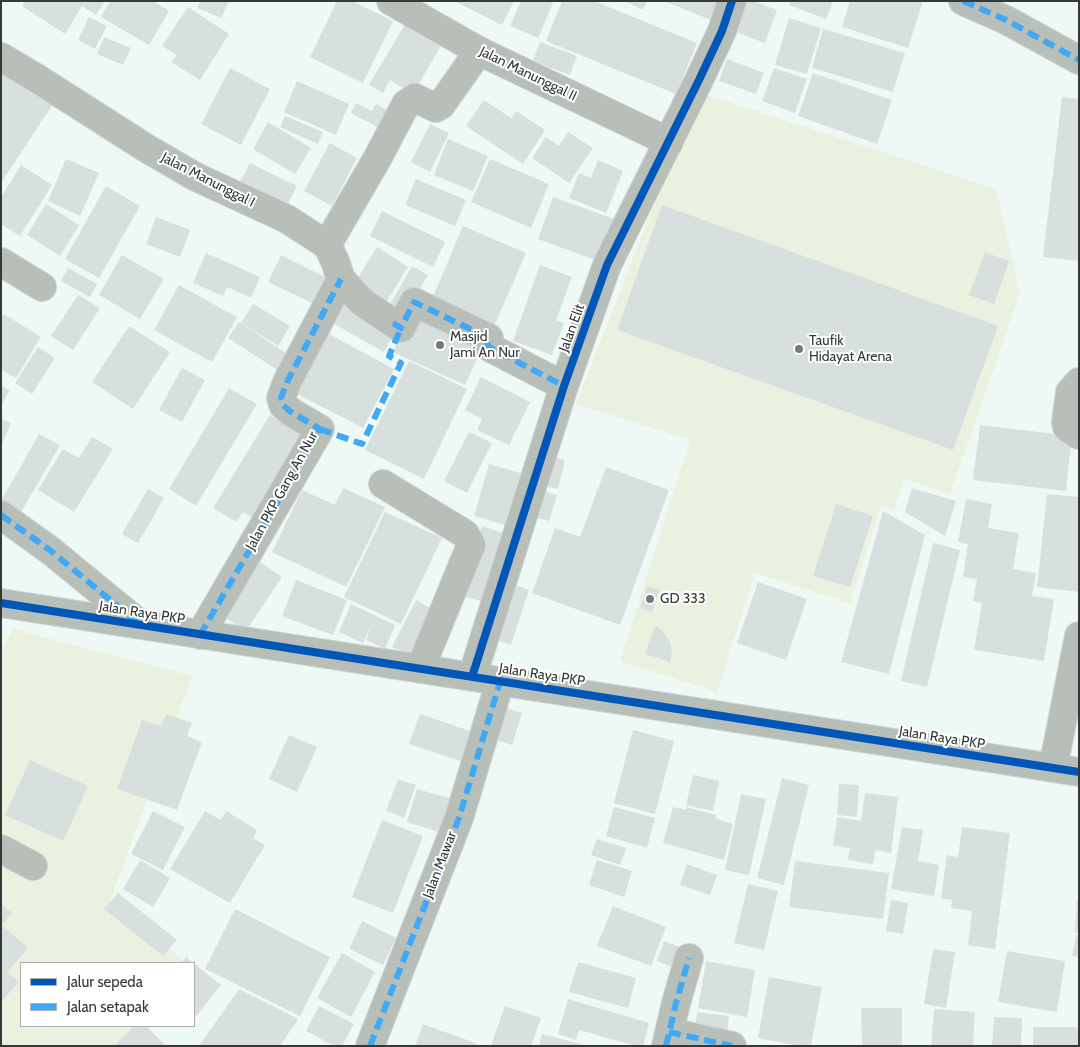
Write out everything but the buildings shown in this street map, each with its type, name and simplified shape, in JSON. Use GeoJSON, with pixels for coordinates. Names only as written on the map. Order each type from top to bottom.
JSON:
{"type":"FeatureCollection","features":[{"type":"Feature","properties":{"kind":"street","name":"Jalan Manunggal II"},"geometry":{"type":"LineString","coordinates":[[391,1],[479,51],[669,142]]}},
{"type":"Feature","properties":{"kind":"street","name":"Jalan Elit"},"geometry":{"type":"LineString","coordinates":[[472,677],[564,386],[607,265],[722,31],[732,1]]}},
{"type":"Feature","properties":{"kind":"street"},"geometry":{"type":"LineString","coordinates":[[963,1],[1006,20],[1079,60]]}},
{"type":"Feature","properties":{"kind":"street"},"geometry":{"type":"LineString","coordinates":[[479,51],[441,105],[436,108],[415,98],[410,100],[403,108],[377,159],[327,245],[336,261],[341,279],[362,302],[393,323],[402,328],[414,302],[489,338],[487,346],[564,386]]}},
{"type":"Feature","properties":{"kind":"street","name":"Jalan Manunggal I"},"geometry":{"type":"LineString","coordinates":[[1,57],[146,148],[196,177],[286,219],[327,245]]}},
{"type":"Feature","properties":{"kind":"street"},"geometry":{"type":"LineString","coordinates":[[1,262],[42,286]]}},
{"type":"Feature","properties":{"kind":"street","name":"Jalan PKP Gang An Nur"},"geometry":{"type":"LineString","coordinates":[[200,635],[320,429],[291,412],[283,405],[281,398],[287,382],[341,279]]}},
{"type":"Feature","properties":{"kind":"street"},"geometry":{"type":"LineString","coordinates":[[1079,382],[1070,392],[1066,422],[1067,427],[1079,435]]}},
{"type":"Feature","properties":{"kind":"street"},"geometry":{"type":"LineString","coordinates":[[383,484],[465,534],[471,545],[420,669]]}},
{"type":"Feature","properties":{"kind":"street"},"geometry":{"type":"LineString","coordinates":[[1,515],[51,551],[141,625]]}},
{"type":"Feature","properties":{"kind":"street","name":"Jalan Raya PKP"},"geometry":{"type":"LineString","coordinates":[[1,603],[1066,770]]}},
{"type":"Feature","properties":{"kind":"street"},"geometry":{"type":"LineString","coordinates":[[1066,770],[1079,636]]}},
{"type":"Feature","properties":{"kind":"street","name":"Jalan Mawar"},"geometry":{"type":"LineString","coordinates":[[370,1046],[458,818],[500,682]]}},
{"type":"Feature","properties":{"kind":"street"},"geometry":{"type":"LineString","coordinates":[[1,849],[33,866]]}},
{"type":"Feature","properties":{"kind":"street"},"geometry":{"type":"LineString","coordinates":[[690,958],[668,1039],[732,1046]]}},
{"type":"Feature","properties":{"kind":"green space","name":"Taufik Hidayat Arena"},"geometry":{"type":"Polygon","coordinates":[[[698,92],[996,189],[1020,294],[950,494],[904,479],[894,510],[881,505],[850,603],[755,573],[717,692],[620,661],[690,440],[576,404],[698,92]]]}},
{"type":"Feature","properties":{"kind":"green space"},"geometry":{"type":"Polygon","coordinates":[[[13,629],[192,676],[110,901],[186,962],[20,962],[20,1027],[146,1027],[130,1046],[1,1046],[1,653],[13,629]]]}},
{"type":"Feature","properties":{"kind":"marked path"},"geometry":{"type":"LineString","coordinates":[[963,1],[1006,20],[1079,60]]}},
{"type":"Feature","properties":{"kind":"marked path"},"geometry":{"type":"LineString","coordinates":[[200,635],[320,429],[291,412],[283,405],[281,398],[287,382],[341,279]]}},
{"type":"Feature","properties":{"kind":"marked path"},"geometry":{"type":"LineString","coordinates":[[393,323],[401,328],[414,302],[489,338],[487,346],[564,386]]}},
{"type":"Feature","properties":{"kind":"marked path"},"geometry":{"type":"LineString","coordinates":[[320,429],[362,444],[401,363],[389,356],[401,328]]}},
{"type":"Feature","properties":{"kind":"marked path"},"geometry":{"type":"LineString","coordinates":[[1,515],[51,551],[137,622]]}},
{"type":"Feature","properties":{"kind":"marked path"},"geometry":{"type":"LineString","coordinates":[[370,1046],[459,818],[500,682]]}},
{"type":"Feature","properties":{"kind":"marked path"},"geometry":{"type":"LineString","coordinates":[[666,1046],[689,958]]}},
{"type":"Feature","properties":{"kind":"marked path"},"geometry":{"type":"LineString","coordinates":[[669,1032],[732,1046]]}},
{"type":"Feature","properties":{"kind":"cycle path"},"geometry":{"type":"LineString","coordinates":[[472,677],[564,386],[607,265],[699,80],[722,31],[732,1]]}},
{"type":"Feature","properties":{"kind":"cycle path"},"geometry":{"type":"LineString","coordinates":[[1,603],[1079,772]]}},
{"type":"Feature","properties":{"kind":"place","name":"Masjid Jami An Nur"},"geometry":{"type":"Point","coordinates":[440,345]}},
{"type":"Feature","properties":{"kind":"place","name":"Taufik Hidayat Arena"},"geometry":{"type":"Point","coordinates":[799,349]}},
{"type":"Feature","properties":{"kind":"place","name":"GD 333"},"geometry":{"type":"Point","coordinates":[650,599]}}]}
